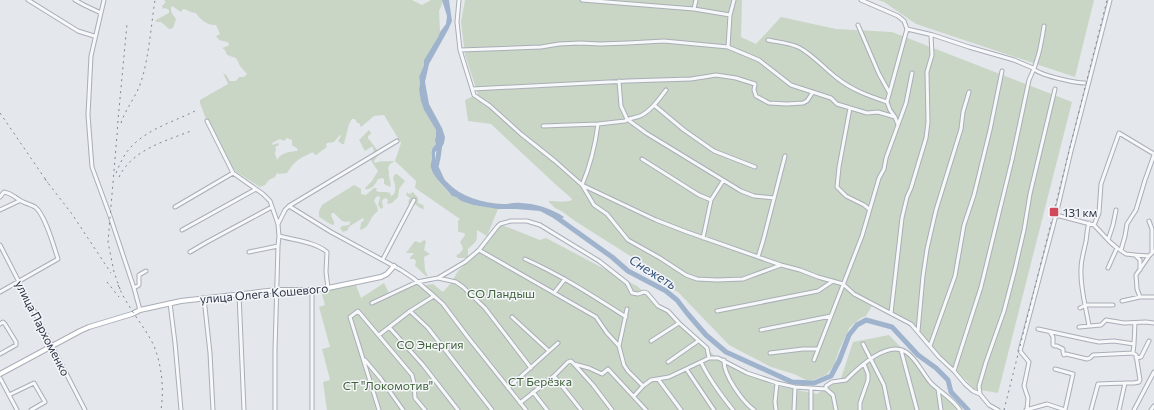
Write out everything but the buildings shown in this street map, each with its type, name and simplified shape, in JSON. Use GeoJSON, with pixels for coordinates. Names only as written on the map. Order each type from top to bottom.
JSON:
{"type":"FeatureCollection","features":[{"type":"Feature","properties":{"kind":"street"},"geometry":{"type":"LineString","coordinates":[[28,0],[78,31],[94,36]]}},
{"type":"Feature","properties":{"kind":"street"},"geometry":{"type":"LineString","coordinates":[[75,0],[101,13]]}},
{"type":"Feature","properties":{"kind":"street"},"geometry":{"type":"LineString","coordinates":[[104,0],[94,36],[91,56],[88,115],[92,167],[110,216],[140,310]]}},
{"type":"Feature","properties":{"kind":"street"},"geometry":{"type":"LineString","coordinates":[[459,0],[457,22],[460,50],[474,96],[490,106],[582,185],[656,220],[703,238],[781,265],[843,284],[854,294],[911,324],[939,357],[965,384],[973,391],[980,394],[989,405],[998,410]]}},
{"type":"Feature","properties":{"kind":"street"},"geometry":{"type":"LineString","coordinates":[[582,0],[694,10],[730,15]]}},
{"type":"Feature","properties":{"kind":"street"},"geometry":{"type":"LineString","coordinates":[[694,10],[696,0]]}},
{"type":"Feature","properties":{"kind":"street"},"geometry":{"type":"LineString","coordinates":[[728,47],[730,15],[734,0]]}},
{"type":"Feature","properties":{"kind":"street"},"geometry":{"type":"LineString","coordinates":[[861,0],[870,2],[898,16],[904,21],[907,29],[887,102],[898,125]]}},
{"type":"Feature","properties":{"kind":"street"},"geometry":{"type":"LineString","coordinates":[[1054,368],[1073,374],[1065,410],[1047,404],[1026,410],[1028,398],[1024,386],[1028,362],[1020,351],[1110,0]]}},
{"type":"Feature","properties":{"kind":"street"},"geometry":{"type":"LineString","coordinates":[[858,25],[879,74],[889,93]]}},
{"type":"Feature","properties":{"kind":"street"},"geometry":{"type":"LineString","coordinates":[[954,371],[981,287],[1010,168],[1029,80],[1039,56],[1044,26]]}},
{"type":"Feature","properties":{"kind":"street"},"geometry":{"type":"LineString","coordinates":[[907,29],[1014,60],[1046,74],[1078,83],[1084,83]]}},
{"type":"Feature","properties":{"kind":"street"},"geometry":{"type":"LineString","coordinates":[[891,313],[902,218],[907,196],[912,188],[926,138],[928,122],[927,72],[932,55],[931,35]]}},
{"type":"Feature","properties":{"kind":"street"},"geometry":{"type":"LineString","coordinates":[[768,40],[797,47],[847,85],[860,92],[887,102]]}},
{"type":"Feature","properties":{"kind":"street"},"geometry":{"type":"LineString","coordinates":[[460,50],[533,47],[566,43],[664,41],[728,47],[759,60],[791,85],[831,98],[837,104],[867,113],[878,112],[895,117]]}},
{"type":"Feature","properties":{"kind":"street"},"geometry":{"type":"LineString","coordinates":[[930,346],[955,276],[964,225],[974,195],[990,130],[1002,71]]}},
{"type":"Feature","properties":{"kind":"street"},"geometry":{"type":"LineString","coordinates":[[814,360],[862,236],[879,178],[884,169],[886,158],[906,103],[912,72]]}},
{"type":"Feature","properties":{"kind":"street"},"geometry":{"type":"LineString","coordinates":[[472,89],[619,81],[691,79],[704,78],[716,74],[755,84],[754,90],[756,96],[769,103],[803,103],[807,101],[814,92]]}},
{"type":"Feature","properties":{"kind":"street"},"geometry":{"type":"LineString","coordinates":[[619,81],[621,106],[627,119],[646,133],[741,192],[754,196],[774,198]]}},
{"type":"Feature","properties":{"kind":"street"},"geometry":{"type":"LineString","coordinates":[[980,394],[979,386],[1004,311],[1015,270],[1030,194],[1055,89]]}},
{"type":"Feature","properties":{"kind":"street"},"geometry":{"type":"LineString","coordinates":[[543,126],[598,124],[625,121],[627,119],[642,115],[654,105],[666,90]]}},
{"type":"Feature","properties":{"kind":"street"},"geometry":{"type":"LineString","coordinates":[[918,331],[927,249],[936,210],[961,129],[963,112],[969,92]]}},
{"type":"Feature","properties":{"kind":"street"},"geometry":{"type":"LineString","coordinates":[[654,105],[714,151],[756,167]]}},
{"type":"Feature","properties":{"kind":"street"},"geometry":{"type":"LineString","coordinates":[[850,108],[839,167],[837,187],[846,196],[869,209]]}},
{"type":"Feature","properties":{"kind":"street"},"geometry":{"type":"LineString","coordinates":[[207,121],[233,173],[263,194],[270,201],[278,224],[275,410]]}},
{"type":"Feature","properties":{"kind":"street"},"geometry":{"type":"LineString","coordinates":[[582,185],[590,166],[598,124]]}},
{"type":"Feature","properties":{"kind":"street"},"geometry":{"type":"LineString","coordinates":[[1094,225],[1099,213],[1101,184],[1120,132],[1154,155],[1144,180],[1136,210],[1128,224],[1121,250]]}},
{"type":"Feature","properties":{"kind":"street"},"geometry":{"type":"LineString","coordinates":[[278,224],[285,210],[289,206],[397,141]]}},
{"type":"Feature","properties":{"kind":"street"},"geometry":{"type":"LineString","coordinates":[[758,257],[785,156]]}},
{"type":"Feature","properties":{"kind":"street"},"geometry":{"type":"LineString","coordinates":[[642,160],[699,195],[711,200]]}},
{"type":"Feature","properties":{"kind":"street"},"geometry":{"type":"LineString","coordinates":[[175,207],[233,173]]}},
{"type":"Feature","properties":{"kind":"street"},"geometry":{"type":"LineString","coordinates":[[703,238],[711,200],[723,181]]}},
{"type":"Feature","properties":{"kind":"street"},"geometry":{"type":"LineString","coordinates":[[582,185],[594,205],[607,214],[628,240],[686,275],[706,280],[743,279],[781,265]]}},
{"type":"Feature","properties":{"kind":"street"},"geometry":{"type":"LineString","coordinates":[[182,230],[256,189]]}},
{"type":"Feature","properties":{"kind":"street"},"geometry":{"type":"LineString","coordinates":[[0,197],[4,192],[9,192],[19,200],[35,208],[41,213],[58,259],[0,292]]}},
{"type":"Feature","properties":{"kind":"street"},"geometry":{"type":"LineString","coordinates":[[0,210],[19,200]]}},
{"type":"Feature","properties":{"kind":"street"},"geometry":{"type":"LineString","coordinates":[[383,259],[414,200]]}},
{"type":"Feature","properties":{"kind":"street"},"geometry":{"type":"LineString","coordinates":[[289,206],[331,232],[383,259],[417,282],[434,296],[443,304],[526,410]]}},
{"type":"Feature","properties":{"kind":"street"},"geometry":{"type":"LineString","coordinates":[[190,252],[272,207]]}},
{"type":"Feature","properties":{"kind":"street"},"geometry":{"type":"LineString","coordinates":[[1108,240],[1116,210]]}},
{"type":"Feature","properties":{"kind":"street"},"geometry":{"type":"LineString","coordinates":[[1056,214],[1094,225],[1108,240],[1126,254],[1149,256]]}},
{"type":"Feature","properties":{"kind":"street"},"geometry":{"type":"LineString","coordinates":[[372,303],[417,282],[438,278],[465,262],[479,250],[500,224],[511,221],[527,221],[540,225],[599,261],[627,283],[632,293],[647,293],[658,306],[668,311],[707,348],[709,358]]}},
{"type":"Feature","properties":{"kind":"street"},"geometry":{"type":"LineString","coordinates":[[1140,297],[1137,289],[1136,275],[1149,256],[1153,253],[1152,228],[1149,221]]}},
{"type":"Feature","properties":{"kind":"street"},"geometry":{"type":"LineString","coordinates":[[1089,223],[1081,270],[1082,288],[1089,326]]}},
{"type":"Feature","properties":{"kind":"street"},"geometry":{"type":"LineString","coordinates":[[279,236],[305,242],[324,249],[327,252],[326,272],[328,288]]}},
{"type":"Feature","properties":{"kind":"street","name":"улица Пархоменко"},"geometry":{"type":"LineString","coordinates":[[0,245],[84,409]]}},
{"type":"Feature","properties":{"kind":"street"},"geometry":{"type":"LineString","coordinates":[[249,252],[278,246]]}},
{"type":"Feature","properties":{"kind":"street"},"geometry":{"type":"LineString","coordinates":[[1108,268],[1117,248]]}},
{"type":"Feature","properties":{"kind":"street"},"geometry":{"type":"LineString","coordinates":[[479,250],[596,317],[607,334],[620,346]]}},
{"type":"Feature","properties":{"kind":"street"},"geometry":{"type":"LineString","coordinates":[[1135,255],[1140,260],[1140,270]]}},
{"type":"Feature","properties":{"kind":"street"},"geometry":{"type":"LineString","coordinates":[[525,260],[539,265],[565,279],[593,295],[626,317]]}},
{"type":"Feature","properties":{"kind":"street","name":"улица Олега Кошевого"},"geometry":{"type":"LineString","coordinates":[[0,374],[89,327],[132,314],[140,310],[192,299],[277,290],[312,290],[328,288],[380,277],[387,274],[394,266]]}},
{"type":"Feature","properties":{"kind":"street"},"geometry":{"type":"LineString","coordinates":[[134,288],[139,285],[139,275],[146,271]]}},
{"type":"Feature","properties":{"kind":"street"},"geometry":{"type":"LineString","coordinates":[[438,278],[456,282],[464,287],[485,308],[531,368]]}},
{"type":"Feature","properties":{"kind":"street"},"geometry":{"type":"LineString","coordinates":[[554,294],[565,279]]}},
{"type":"Feature","properties":{"kind":"street"},"geometry":{"type":"LineString","coordinates":[[717,311],[818,291],[833,281]]}},
{"type":"Feature","properties":{"kind":"street"},"geometry":{"type":"LineString","coordinates":[[312,290],[312,410]]}},
{"type":"Feature","properties":{"kind":"street"},"geometry":{"type":"LineString","coordinates":[[239,294],[244,410]]}},
{"type":"Feature","properties":{"kind":"street"},"geometry":{"type":"LineString","coordinates":[[379,335],[410,311],[434,296]]}},
{"type":"Feature","properties":{"kind":"street"},"geometry":{"type":"LineString","coordinates":[[1122,301],[1154,296]]}},
{"type":"Feature","properties":{"kind":"street"},"geometry":{"type":"LineString","coordinates":[[204,298],[210,353],[213,410]]}},
{"type":"Feature","properties":{"kind":"street"},"geometry":{"type":"LineString","coordinates":[[170,303],[181,410]]}},
{"type":"Feature","properties":{"kind":"street"},"geometry":{"type":"LineString","coordinates":[[1080,308],[1086,305],[1113,305]]}},
{"type":"Feature","properties":{"kind":"street"},"geometry":{"type":"LineString","coordinates":[[627,309],[620,346],[624,364],[628,371],[643,386]]}},
{"type":"Feature","properties":{"kind":"street"},"geometry":{"type":"LineString","coordinates":[[410,311],[428,328],[492,410]]}},
{"type":"Feature","properties":{"kind":"street"},"geometry":{"type":"LineString","coordinates":[[379,410],[350,317],[358,312],[412,375],[415,398],[426,410]]}},
{"type":"Feature","properties":{"kind":"street"},"geometry":{"type":"LineString","coordinates":[[761,330],[831,316]]}},
{"type":"Feature","properties":{"kind":"street"},"geometry":{"type":"LineString","coordinates":[[512,317],[548,351]]}},
{"type":"Feature","properties":{"kind":"street"},"geometry":{"type":"LineString","coordinates":[[1079,327],[1101,325],[1106,320],[1124,324],[1146,322],[1154,323]]}},
{"type":"Feature","properties":{"kind":"street"},"geometry":{"type":"LineString","coordinates":[[0,324],[3,322],[5,324],[16,342],[16,345],[0,354]]}},
{"type":"Feature","properties":{"kind":"street"},"geometry":{"type":"LineString","coordinates":[[650,342],[679,323]]}},
{"type":"Feature","properties":{"kind":"street"},"geometry":{"type":"LineString","coordinates":[[1091,410],[1098,384],[1139,382],[1140,377],[1136,355],[1133,353],[1135,323]]}},
{"type":"Feature","properties":{"kind":"street"},"geometry":{"type":"LineString","coordinates":[[389,327],[423,365],[458,410]]}},
{"type":"Feature","properties":{"kind":"street"},"geometry":{"type":"LineString","coordinates":[[1038,329],[1099,342],[1134,344]]}},
{"type":"Feature","properties":{"kind":"street"},"geometry":{"type":"LineString","coordinates":[[1050,332],[1053,337],[1053,345],[1063,349],[1064,355],[1066,354],[1087,359],[1093,354],[1133,353]]}},
{"type":"Feature","properties":{"kind":"street"},"geometry":{"type":"LineString","coordinates":[[668,362],[698,341]]}},
{"type":"Feature","properties":{"kind":"street"},"geometry":{"type":"LineString","coordinates":[[1136,358],[1141,357],[1149,341]]}},
{"type":"Feature","properties":{"kind":"street"},"geometry":{"type":"LineString","coordinates":[[508,388],[558,343]]}},
{"type":"Feature","properties":{"kind":"street"},"geometry":{"type":"LineString","coordinates":[[863,344],[884,386],[889,410]]}},
{"type":"Feature","properties":{"kind":"street"},"geometry":{"type":"LineString","coordinates":[[770,353],[803,349],[818,349]]}},
{"type":"Feature","properties":{"kind":"street"},"geometry":{"type":"LineString","coordinates":[[826,390],[826,386],[832,382],[846,380],[870,358],[885,351],[895,349],[907,352],[938,389],[944,393],[960,410]]}},
{"type":"Feature","properties":{"kind":"street"},"geometry":{"type":"LineString","coordinates":[[901,350],[917,410]]}},
{"type":"Feature","properties":{"kind":"street"},"geometry":{"type":"LineString","coordinates":[[634,396],[651,380],[669,377],[709,358],[718,358],[747,373],[777,383],[796,387],[826,390],[833,394],[836,408],[832,408],[832,410]]}},
{"type":"Feature","properties":{"kind":"street"},"geometry":{"type":"LineString","coordinates":[[364,359],[381,379],[403,410]]}},
{"type":"Feature","properties":{"kind":"street"},"geometry":{"type":"LineString","coordinates":[[724,360],[723,362],[726,370],[735,388],[743,400],[754,410]]}},
{"type":"Feature","properties":{"kind":"street"},"geometry":{"type":"LineString","coordinates":[[520,403],[554,376],[568,362],[571,362],[602,374],[608,369],[646,410]]}},
{"type":"Feature","properties":{"kind":"street"},"geometry":{"type":"LineString","coordinates":[[701,362],[722,396],[733,410]]}},
{"type":"Feature","properties":{"kind":"street"},"geometry":{"type":"LineString","coordinates":[[574,364],[593,385],[612,410]]}},
{"type":"Feature","properties":{"kind":"street"},"geometry":{"type":"LineString","coordinates":[[860,410],[860,402],[868,380],[868,374],[864,364]]}},
{"type":"Feature","properties":{"kind":"street"},"geometry":{"type":"LineString","coordinates":[[686,370],[714,410]]}},
{"type":"Feature","properties":{"kind":"street"},"geometry":{"type":"LineString","coordinates":[[1134,410],[1154,372]]}},
{"type":"Feature","properties":{"kind":"street"},"geometry":{"type":"LineString","coordinates":[[554,376],[580,410]]}},
{"type":"Feature","properties":{"kind":"street"},"geometry":{"type":"LineString","coordinates":[[1140,377],[1149,380]]}},
{"type":"Feature","properties":{"kind":"street"},"geometry":{"type":"LineString","coordinates":[[0,378],[17,410]]}},
{"type":"Feature","properties":{"kind":"street"},"geometry":{"type":"LineString","coordinates":[[658,379],[681,410]]}},
{"type":"Feature","properties":{"kind":"street"},"geometry":{"type":"LineString","coordinates":[[1119,410],[1125,382]]}},
{"type":"Feature","properties":{"kind":"street"},"geometry":{"type":"LineString","coordinates":[[9,395],[34,383],[45,402],[31,410]]}},
{"type":"Feature","properties":{"kind":"street"},"geometry":{"type":"LineString","coordinates":[[776,410],[775,402],[777,383]]}},
{"type":"Feature","properties":{"kind":"street"},"geometry":{"type":"LineString","coordinates":[[794,410],[796,387]]}},
{"type":"Feature","properties":{"kind":"street"},"geometry":{"type":"LineString","coordinates":[[811,389],[811,410]]}},
{"type":"Feature","properties":{"kind":"street"},"geometry":{"type":"LineString","coordinates":[[938,389],[941,410]]}},
{"type":"Feature","properties":{"kind":"street"},"geometry":{"type":"LineString","coordinates":[[533,392],[547,410]]}},
{"type":"Feature","properties":{"kind":"street"},"geometry":{"type":"LineString","coordinates":[[1151,410],[1154,406]]}},
{"type":"Feature","properties":{"kind":"green space"},"geometry":{"type":"Polygon","coordinates":[[[164,0],[412,0],[422,5],[431,0],[442,0],[443,2],[439,11],[440,32],[424,60],[424,65],[419,77],[419,90],[424,110],[436,130],[436,144],[431,150],[431,169],[439,182],[452,196],[473,205],[498,209],[487,236],[477,230],[476,241],[468,249],[467,258],[458,258],[456,256],[462,250],[460,242],[465,235],[464,233],[458,231],[458,221],[460,219],[415,188],[416,181],[395,161],[401,143],[384,115],[374,116],[361,127],[355,119],[352,119],[349,124],[344,144],[338,141],[341,136],[340,135],[334,142],[327,143],[327,147],[316,155],[313,152],[301,158],[287,173],[277,173],[275,177],[260,187],[235,171],[209,127],[200,100],[228,84],[223,73],[230,81],[236,81],[239,77],[244,77],[247,74],[240,66],[236,58],[227,55],[225,50],[222,48],[229,45],[228,42],[220,40],[216,36],[220,34],[216,25],[210,25],[205,22],[196,13],[183,9],[181,12],[172,6],[171,11],[176,19],[173,28],[169,29],[161,22],[156,22],[156,20],[169,13],[169,10],[165,8],[163,9],[162,6],[166,2],[164,0]],[[287,138],[284,141],[280,139],[272,143],[273,145],[278,143],[279,145],[275,147],[277,160],[283,154],[297,151],[298,149],[292,145],[292,140],[287,138]]]}},
{"type":"Feature","properties":{"kind":"green space"},"geometry":{"type":"Polygon","coordinates":[[[465,0],[742,0],[741,37],[756,44],[781,17],[836,29],[892,32],[1072,102],[998,393],[975,389],[938,353],[912,322],[872,306],[866,316],[850,327],[839,350],[834,366],[826,375],[813,380],[806,380],[794,374],[771,367],[729,345],[678,292],[658,281],[647,268],[635,259],[555,208],[548,201],[560,202],[572,200],[571,198],[491,124],[468,121],[465,100],[478,94],[465,55],[461,22],[465,0]]]}},
{"type":"Feature","properties":{"kind":"green space"},"geometry":{"type":"Polygon","coordinates":[[[878,0],[1094,0],[1075,77],[916,24],[884,2],[878,0]]]}},
{"type":"Feature","properties":{"kind":"green space"},"geometry":{"type":"Polygon","coordinates":[[[369,130],[371,134],[368,138],[379,154],[374,161],[375,163],[382,161],[395,161],[390,164],[388,168],[391,183],[390,187],[384,184],[383,178],[378,179],[371,188],[365,189],[378,171],[370,159],[374,151],[373,147],[365,151],[359,140],[369,130]]]}},
{"type":"Feature","properties":{"kind":"green space"},"geometry":{"type":"Polygon","coordinates":[[[395,174],[405,181],[399,189],[398,197],[392,203],[387,204],[388,200],[386,198],[382,200],[383,208],[381,209],[378,205],[380,198],[379,196],[376,197],[374,201],[378,211],[373,215],[367,226],[363,229],[360,230],[361,223],[364,220],[363,218],[350,226],[348,230],[343,232],[340,228],[342,226],[349,225],[349,221],[342,221],[334,213],[332,213],[331,215],[334,225],[319,217],[319,211],[322,205],[354,185],[361,189],[361,194],[366,195],[374,188],[377,188],[376,191],[388,192],[391,196],[393,195],[395,185],[393,178],[395,174]]]}},
{"type":"Feature","properties":{"kind":"green space"},"geometry":{"type":"Polygon","coordinates":[[[407,192],[409,194],[413,192],[418,198],[418,203],[423,205],[424,209],[415,204],[414,206],[411,206],[408,202],[410,198],[406,195],[407,192]]]}},
{"type":"Feature","properties":{"kind":"green space"},"geometry":{"type":"Polygon","coordinates":[[[497,223],[540,240],[546,238],[637,286],[716,357],[773,385],[817,394],[841,378],[853,342],[889,335],[927,375],[957,410],[327,410],[323,382],[330,380],[322,349],[330,347],[319,307],[325,305],[321,291],[356,285],[361,298],[384,283],[389,293],[416,283],[423,288],[425,285],[433,284],[443,292],[451,283],[458,271],[480,252],[497,223]]]}},
{"type":"Feature","properties":{"kind":"green space"},"geometry":{"type":"Polygon","coordinates":[[[424,240],[426,241],[424,250],[430,254],[424,257],[425,270],[428,277],[415,266],[416,261],[414,259],[410,259],[414,254],[406,253],[415,241],[420,243],[424,240]]]}},
{"type":"Feature","properties":{"kind":"water"},"geometry":{"type":"Polygon","coordinates":[[[442,0],[449,0],[452,21],[429,64],[425,82],[429,104],[442,128],[445,137],[442,147],[435,152],[435,164],[438,172],[459,192],[472,198],[480,201],[503,204],[519,203],[538,205],[554,211],[564,217],[559,221],[540,211],[498,209],[473,205],[461,201],[452,196],[432,171],[432,149],[436,144],[436,130],[424,110],[421,101],[419,77],[424,65],[424,60],[446,24],[447,16],[442,0]]]}},
{"type":"Feature","properties":{"kind":"waterway","name":"Снежеть"},"geometry":{"type":"LineString","coordinates":[[440,144],[436,167],[442,180]]}},
{"type":"Feature","properties":{"kind":"waterway","name":"Снежеть"},"geometry":{"type":"LineString","coordinates":[[556,217],[612,257],[628,271],[666,291],[677,300],[706,335],[726,352],[792,382],[814,383],[831,376],[839,361],[849,335],[857,325],[866,320],[892,327],[918,355],[936,368],[948,380],[951,392],[968,410]]}},
{"type":"Feature","properties":{"kind":"railway"},"geometry":{"type":"LineString","coordinates":[[121,123],[139,87],[144,72],[155,0]]}},
{"type":"Feature","properties":{"kind":"railway"},"geometry":{"type":"LineString","coordinates":[[1004,410],[1107,0]]}},
{"type":"Feature","properties":{"kind":"railway"},"geometry":{"type":"LineString","coordinates":[[120,289],[114,272],[108,242],[127,24]]}},
{"type":"Feature","properties":{"kind":"railway"},"geometry":{"type":"LineString","coordinates":[[116,173],[126,153],[141,138],[158,128],[195,111]]}},
{"type":"Feature","properties":{"kind":"railway"},"geometry":{"type":"LineString","coordinates":[[0,113],[48,183]]}},
{"type":"Feature","properties":{"kind":"railway"},"geometry":{"type":"LineString","coordinates":[[119,177],[132,160],[141,153],[160,143],[191,131]]}},
{"type":"Feature","properties":{"kind":"railway"},"geometry":{"type":"LineString","coordinates":[[45,179],[72,214],[111,273]]}},
{"type":"Feature","properties":{"kind":"railway"},"geometry":{"type":"LineString","coordinates":[[107,282],[119,297]]}},
{"type":"Feature","properties":{"kind":"railway"},"geometry":{"type":"LineString","coordinates":[[118,285],[125,299],[151,340],[157,354],[162,378],[161,410]]}},
{"type":"Feature","properties":{"kind":"place","name":"131 км"},"geometry":{"type":"Point","coordinates":[1054,212]}},
{"type":"Feature","properties":{"kind":"park label","name":"СО Ландыш"},"geometry":{"type":"Point","coordinates":[501,293]}},
{"type":"Feature","properties":{"kind":"park label","name":"СО Энергия"},"geometry":{"type":"Point","coordinates":[430,344]}},
{"type":"Feature","properties":{"kind":"park label","name":"СТ Берёзка"},"geometry":{"type":"Point","coordinates":[540,381]}},
{"type":"Feature","properties":{"kind":"park label","name":"СТ \"Локомотив\""},"geometry":{"type":"Point","coordinates":[388,385]}}]}
